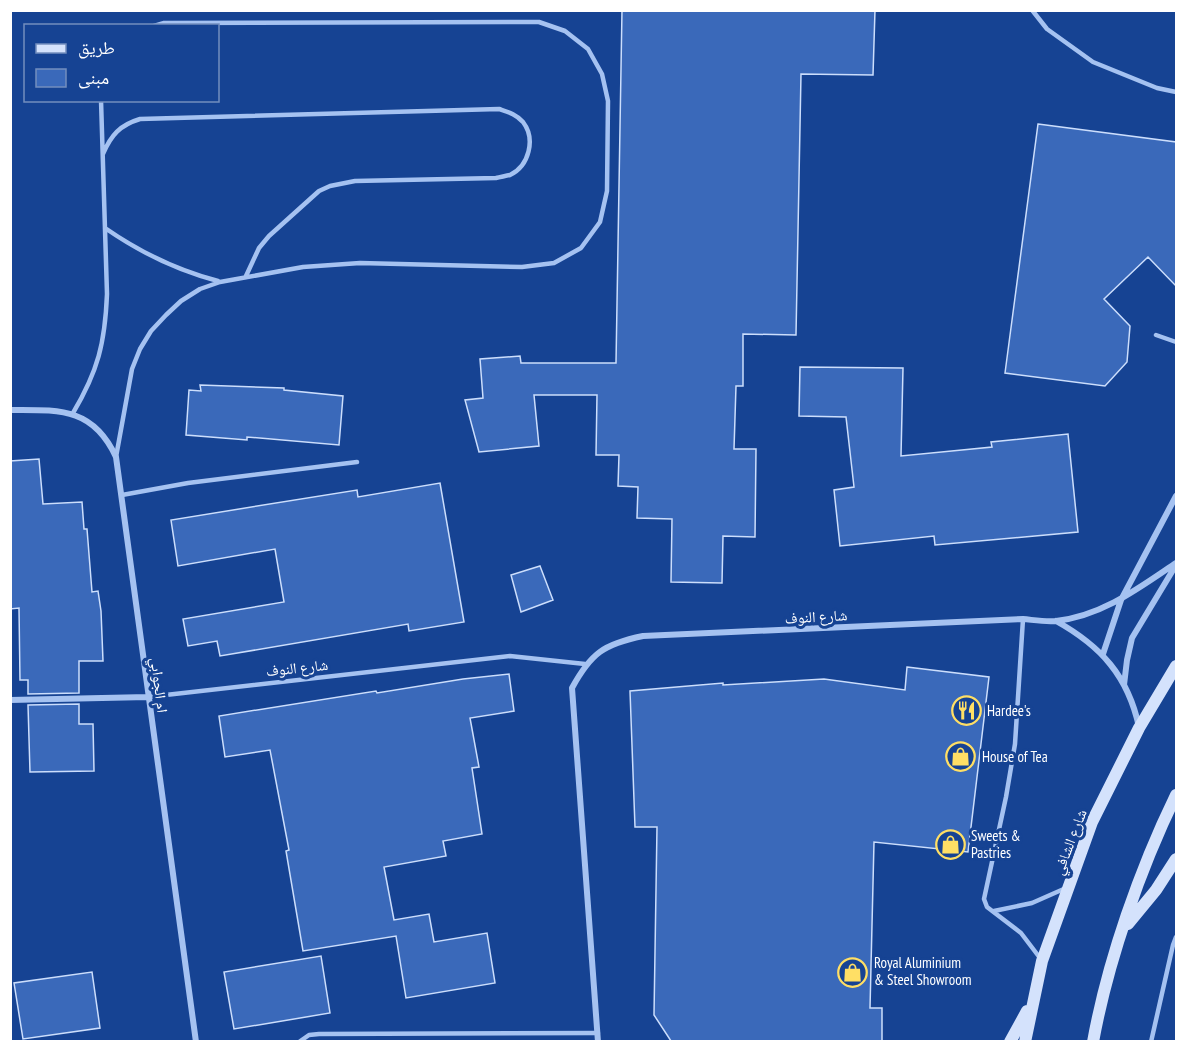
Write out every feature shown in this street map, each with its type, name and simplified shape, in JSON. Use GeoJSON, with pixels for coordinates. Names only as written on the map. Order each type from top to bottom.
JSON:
{"type":"FeatureCollection","features":[{"type":"Feature","properties":{"kind":"main road","name":"شارع الشافي"},"geometry":{"type":"LineString","coordinates":[[1025,1041],[1042,961],[1092,822],[1139,728],[1176,666]]}},
{"type":"Feature","properties":{"kind":"main road"},"geometry":{"type":"LineString","coordinates":[[1093,1041],[1121,932],[1156,836],[1176,795]]}},
{"type":"Feature","properties":{"kind":"main road"},"geometry":{"type":"LineString","coordinates":[[1121,932],[1156,890],[1176,859]]}},
{"type":"Feature","properties":{"kind":"main road"},"geometry":{"type":"LineString","coordinates":[[1010,1041],[1033,996]]}},
{"type":"Feature","properties":{"kind":"street","name":"ام الجوابي"},"geometry":{"type":"LineString","coordinates":[[10,410],[58,410],[74,413],[100,431],[110,443],[116,457],[196,1041]]}},
{"type":"Feature","properties":{"kind":"street"},"geometry":{"type":"LineString","coordinates":[[1103,654],[1121,600],[1176,496]]}},
{"type":"Feature","properties":{"kind":"street"},"geometry":{"type":"LineString","coordinates":[[1056,621],[1091,613],[1121,600],[1176,563]]}},
{"type":"Feature","properties":{"kind":"street"},"geometry":{"type":"LineString","coordinates":[[1124,686],[1126,660],[1132,638],[1176,563]]}},
{"type":"Feature","properties":{"kind":"street","name":"شارع النوف"},"geometry":{"type":"LineString","coordinates":[[598,1041],[572,688],[585,664],[602,650],[621,640],[643,636],[1023,620],[1056,621]]}},
{"type":"Feature","properties":{"kind":"street"},"geometry":{"type":"LineString","coordinates":[[1056,621],[1078,633],[1103,654],[1115,668],[1135,709],[1139,728]]}},
{"type":"Feature","properties":{"kind":"street","name":"شارع النوف"},"geometry":{"type":"LineString","coordinates":[[10,700],[148,698]]}},
{"type":"Feature","properties":{"kind":"lane"},"geometry":{"type":"LineString","coordinates":[[1032,10],[1047,30],[1093,62],[1157,88],[1176,92]]}},
{"type":"Feature","properties":{"kind":"lane"},"geometry":{"type":"LineString","coordinates":[[116,457],[132,369],[140,349],[151,331],[182,301],[200,289],[246,276],[303,267],[360,263],[522,267],[554,263],[581,248],[600,222],[607,191],[608,101],[602,74],[588,49],[565,31],[539,22],[161,24]]}},
{"type":"Feature","properties":{"kind":"lane"},"geometry":{"type":"LineString","coordinates":[[74,413],[89,387],[100,357],[106,326],[101,102]]}},
{"type":"Feature","properties":{"kind":"lane"},"geometry":{"type":"LineString","coordinates":[[103,154],[108,141],[116,131],[127,123],[140,119],[499,109],[513,113],[524,123],[530,137],[529,152],[522,165],[511,174],[496,178],[355,181],[336,184],[319,191],[269,236],[255,255],[246,276]]}},
{"type":"Feature","properties":{"kind":"lane"},"geometry":{"type":"LineString","coordinates":[[105,228],[131,246],[159,261],[220,282]]}},
{"type":"Feature","properties":{"kind":"lane"},"geometry":{"type":"LineString","coordinates":[[1156,335],[1176,342]]}},
{"type":"Feature","properties":{"kind":"lane"},"geometry":{"type":"LineString","coordinates":[[122,495],[188,483],[357,462]]}},
{"type":"Feature","properties":{"kind":"lane"},"geometry":{"type":"LineString","coordinates":[[1023,620],[1015,744],[984,899],[987,907],[1021,933],[1042,961]]}},
{"type":"Feature","properties":{"kind":"lane","name":"شارع النوف"},"geometry":{"type":"LineString","coordinates":[[148,698],[510,656],[585,664]]}},
{"type":"Feature","properties":{"kind":"lane"},"geometry":{"type":"LineString","coordinates":[[994,911],[1032,903],[1069,887]]}},
{"type":"Feature","properties":{"kind":"lane"},"geometry":{"type":"LineString","coordinates":[[1151,1041],[1176,937]]}},
{"type":"Feature","properties":{"kind":"lane"},"geometry":{"type":"LineString","coordinates":[[299,1041],[309,1035],[319,1034],[598,1033]]}},
{"type":"Feature","properties":{"kind":"building"},"geometry":{"type":"Polygon","coordinates":[[[622,10],[875,10],[873,75],[801,74],[796,335],[743,334],[743,386],[736,386],[734,449],[756,449],[755,537],[723,536],[722,583],[671,582],[672,519],[637,518],[638,487],[618,486],[619,455],[596,455],[597,395],[534,395],[539,446],[479,452],[465,400],[483,398],[480,359],[520,356],[521,363],[616,363],[622,10]]]}},
{"type":"Feature","properties":{"kind":"building"},"geometry":{"type":"Polygon","coordinates":[[[1038,124],[1176,142],[1176,286],[1148,257],[1104,299],[1130,326],[1127,362],[1105,386],[1005,373],[1038,124]]]}},
{"type":"Feature","properties":{"kind":"building"},"geometry":{"type":"Polygon","coordinates":[[[800,367],[903,368],[901,456],[992,447],[991,442],[1068,434],[1078,532],[935,545],[934,536],[840,546],[834,490],[854,487],[846,417],[799,416],[800,367]]]}},
{"type":"Feature","properties":{"kind":"building"},"geometry":{"type":"Polygon","coordinates":[[[200,385],[284,388],[284,390],[343,396],[339,445],[247,437],[247,440],[186,435],[189,390],[201,391],[200,385]]]}},
{"type":"Feature","properties":{"kind":"building"},"geometry":{"type":"Polygon","coordinates":[[[39,459],[43,504],[82,502],[84,529],[87,529],[92,592],[98,591],[103,661],[79,661],[79,693],[28,694],[28,680],[20,680],[19,608],[10,609],[10,461],[39,459]]]}},
{"type":"Feature","properties":{"kind":"building"},"geometry":{"type":"Polygon","coordinates":[[[440,483],[464,622],[409,631],[408,624],[220,656],[217,641],[188,646],[183,619],[284,602],[275,549],[178,566],[171,520],[357,490],[358,497],[440,483]]]}},
{"type":"Feature","properties":{"kind":"building"},"geometry":{"type":"Polygon","coordinates":[[[540,566],[553,600],[521,612],[511,575],[540,566]]]}},
{"type":"Feature","properties":{"kind":"building"},"geometry":{"type":"Polygon","coordinates":[[[907,667],[989,677],[968,852],[874,842],[870,1008],[882,1008],[882,1041],[671,1041],[654,1015],[657,827],[635,827],[630,691],[723,683],[723,685],[824,679],[905,690],[907,667]]]}},
{"type":"Feature","properties":{"kind":"building"},"geometry":{"type":"Polygon","coordinates":[[[509,674],[514,711],[470,718],[479,767],[472,768],[482,834],[443,841],[446,856],[384,867],[394,920],[429,914],[434,942],[487,933],[495,983],[406,998],[396,936],[303,951],[286,851],[289,850],[270,750],[225,757],[219,716],[376,691],[377,693],[509,674]]]}},
{"type":"Feature","properties":{"kind":"building"},"geometry":{"type":"Polygon","coordinates":[[[79,704],[79,724],[93,724],[94,771],[30,772],[28,705],[79,704]]]}},
{"type":"Feature","properties":{"kind":"building"},"geometry":{"type":"Polygon","coordinates":[[[321,956],[330,1013],[234,1029],[224,972],[321,956]]]}},
{"type":"Feature","properties":{"kind":"building"},"geometry":{"type":"Polygon","coordinates":[[[92,972],[100,1028],[23,1039],[14,983],[92,972]]]}},
{"type":"Feature","properties":{"kind":"place","name":"Hardee's"},"geometry":{"type":"Point","coordinates":[966,711]}},
{"type":"Feature","properties":{"kind":"place","name":"House of Tea"},"geometry":{"type":"Point","coordinates":[961,757]}},
{"type":"Feature","properties":{"kind":"place","name":"Sweets & Pastries"},"geometry":{"type":"Point","coordinates":[950,845]}},
{"type":"Feature","properties":{"kind":"place","name":"Royal Aluminium & Steel Showroom"},"geometry":{"type":"Point","coordinates":[853,972]}}]}
